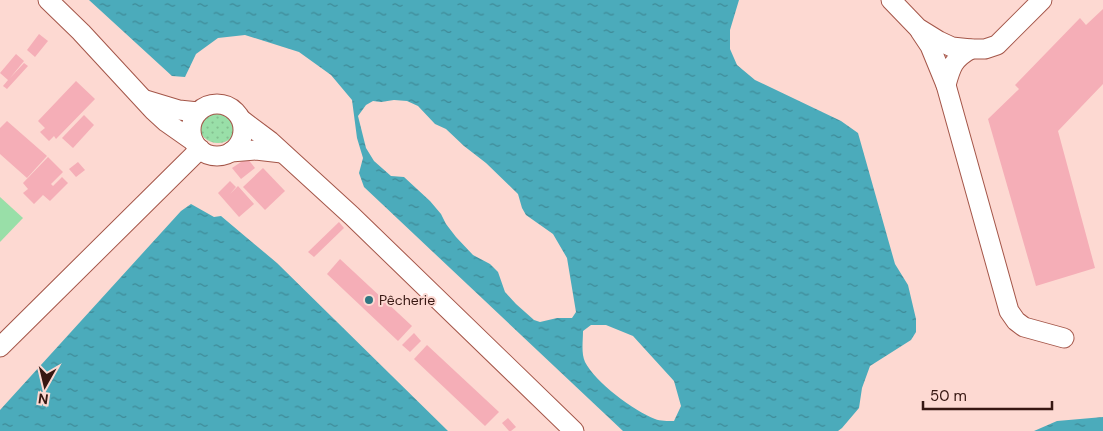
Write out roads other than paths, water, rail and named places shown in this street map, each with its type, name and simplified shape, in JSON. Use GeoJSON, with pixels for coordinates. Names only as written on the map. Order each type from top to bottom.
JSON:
{"type":"FeatureCollection","features":[{"type":"Feature","properties":{"kind":"street"},"geometry":{"type":"LineString","coordinates":[[48,0],[166,122],[207,154],[215,156],[231,152],[256,150],[282,153]]}},
{"type":"Feature","properties":{"kind":"street"},"geometry":{"type":"LineString","coordinates":[[890,0],[918,28],[930,46],[946,86],[1010,311],[1016,321],[1024,327],[1064,338]]}},
{"type":"Feature","properties":{"kind":"street"},"geometry":{"type":"LineString","coordinates":[[918,28],[938,41],[952,47],[985,49],[997,44],[1042,0]]}},
{"type":"Feature","properties":{"kind":"street"},"geometry":{"type":"LineString","coordinates":[[946,86],[954,62],[961,54],[971,49]]}},
{"type":"Feature","properties":{"kind":"street"},"geometry":{"type":"LineString","coordinates":[[142,98],[170,108],[198,112]]}},
{"type":"Feature","properties":{"kind":"street"},"geometry":{"type":"LineString","coordinates":[[197,145],[191,126],[198,112],[206,106],[217,103],[227,105],[236,111],[244,127],[241,141],[231,152]]}},
{"type":"Feature","properties":{"kind":"street"},"geometry":{"type":"LineString","coordinates":[[242,120],[263,135],[352,216],[574,431]]}},
{"type":"Feature","properties":{"kind":"street"},"geometry":{"type":"LineString","coordinates":[[0,347],[197,145]]}},
{"type":"Feature","properties":{"kind":"water"},"geometry":{"type":"Polygon","coordinates":[[[89,0],[739,0],[730,30],[730,49],[737,65],[755,80],[841,121],[858,133],[895,264],[908,285],[916,319],[916,332],[911,340],[870,366],[862,388],[859,408],[838,431],[623,431],[364,187],[359,173],[363,158],[357,138],[352,100],[331,75],[299,52],[245,35],[218,38],[196,54],[185,77],[172,76],[89,0]],[[373,101],[366,105],[358,116],[366,148],[374,161],[391,176],[404,177],[430,201],[456,237],[473,255],[490,264],[498,272],[505,292],[534,320],[540,322],[557,318],[572,318],[576,312],[567,258],[553,234],[526,215],[518,194],[486,163],[446,129],[435,124],[418,106],[407,101],[373,101]],[[591,325],[583,331],[582,347],[585,362],[590,370],[606,387],[637,410],[655,419],[674,421],[681,406],[674,381],[633,336],[606,325],[591,325]]]}},
{"type":"Feature","properties":{"kind":"water"},"geometry":{"type":"Polygon","coordinates":[[[191,204],[214,217],[221,216],[277,263],[448,431],[0,431],[0,410],[181,211],[191,204]]]}},
{"type":"Feature","properties":{"kind":"water"},"geometry":{"type":"Polygon","coordinates":[[[1103,417],[1103,431],[1034,431],[1057,421],[1103,417]]]}},
{"type":"Feature","properties":{"kind":"place","name":"Pêcherie"},"geometry":{"type":"Point","coordinates":[369,300]}}]}
